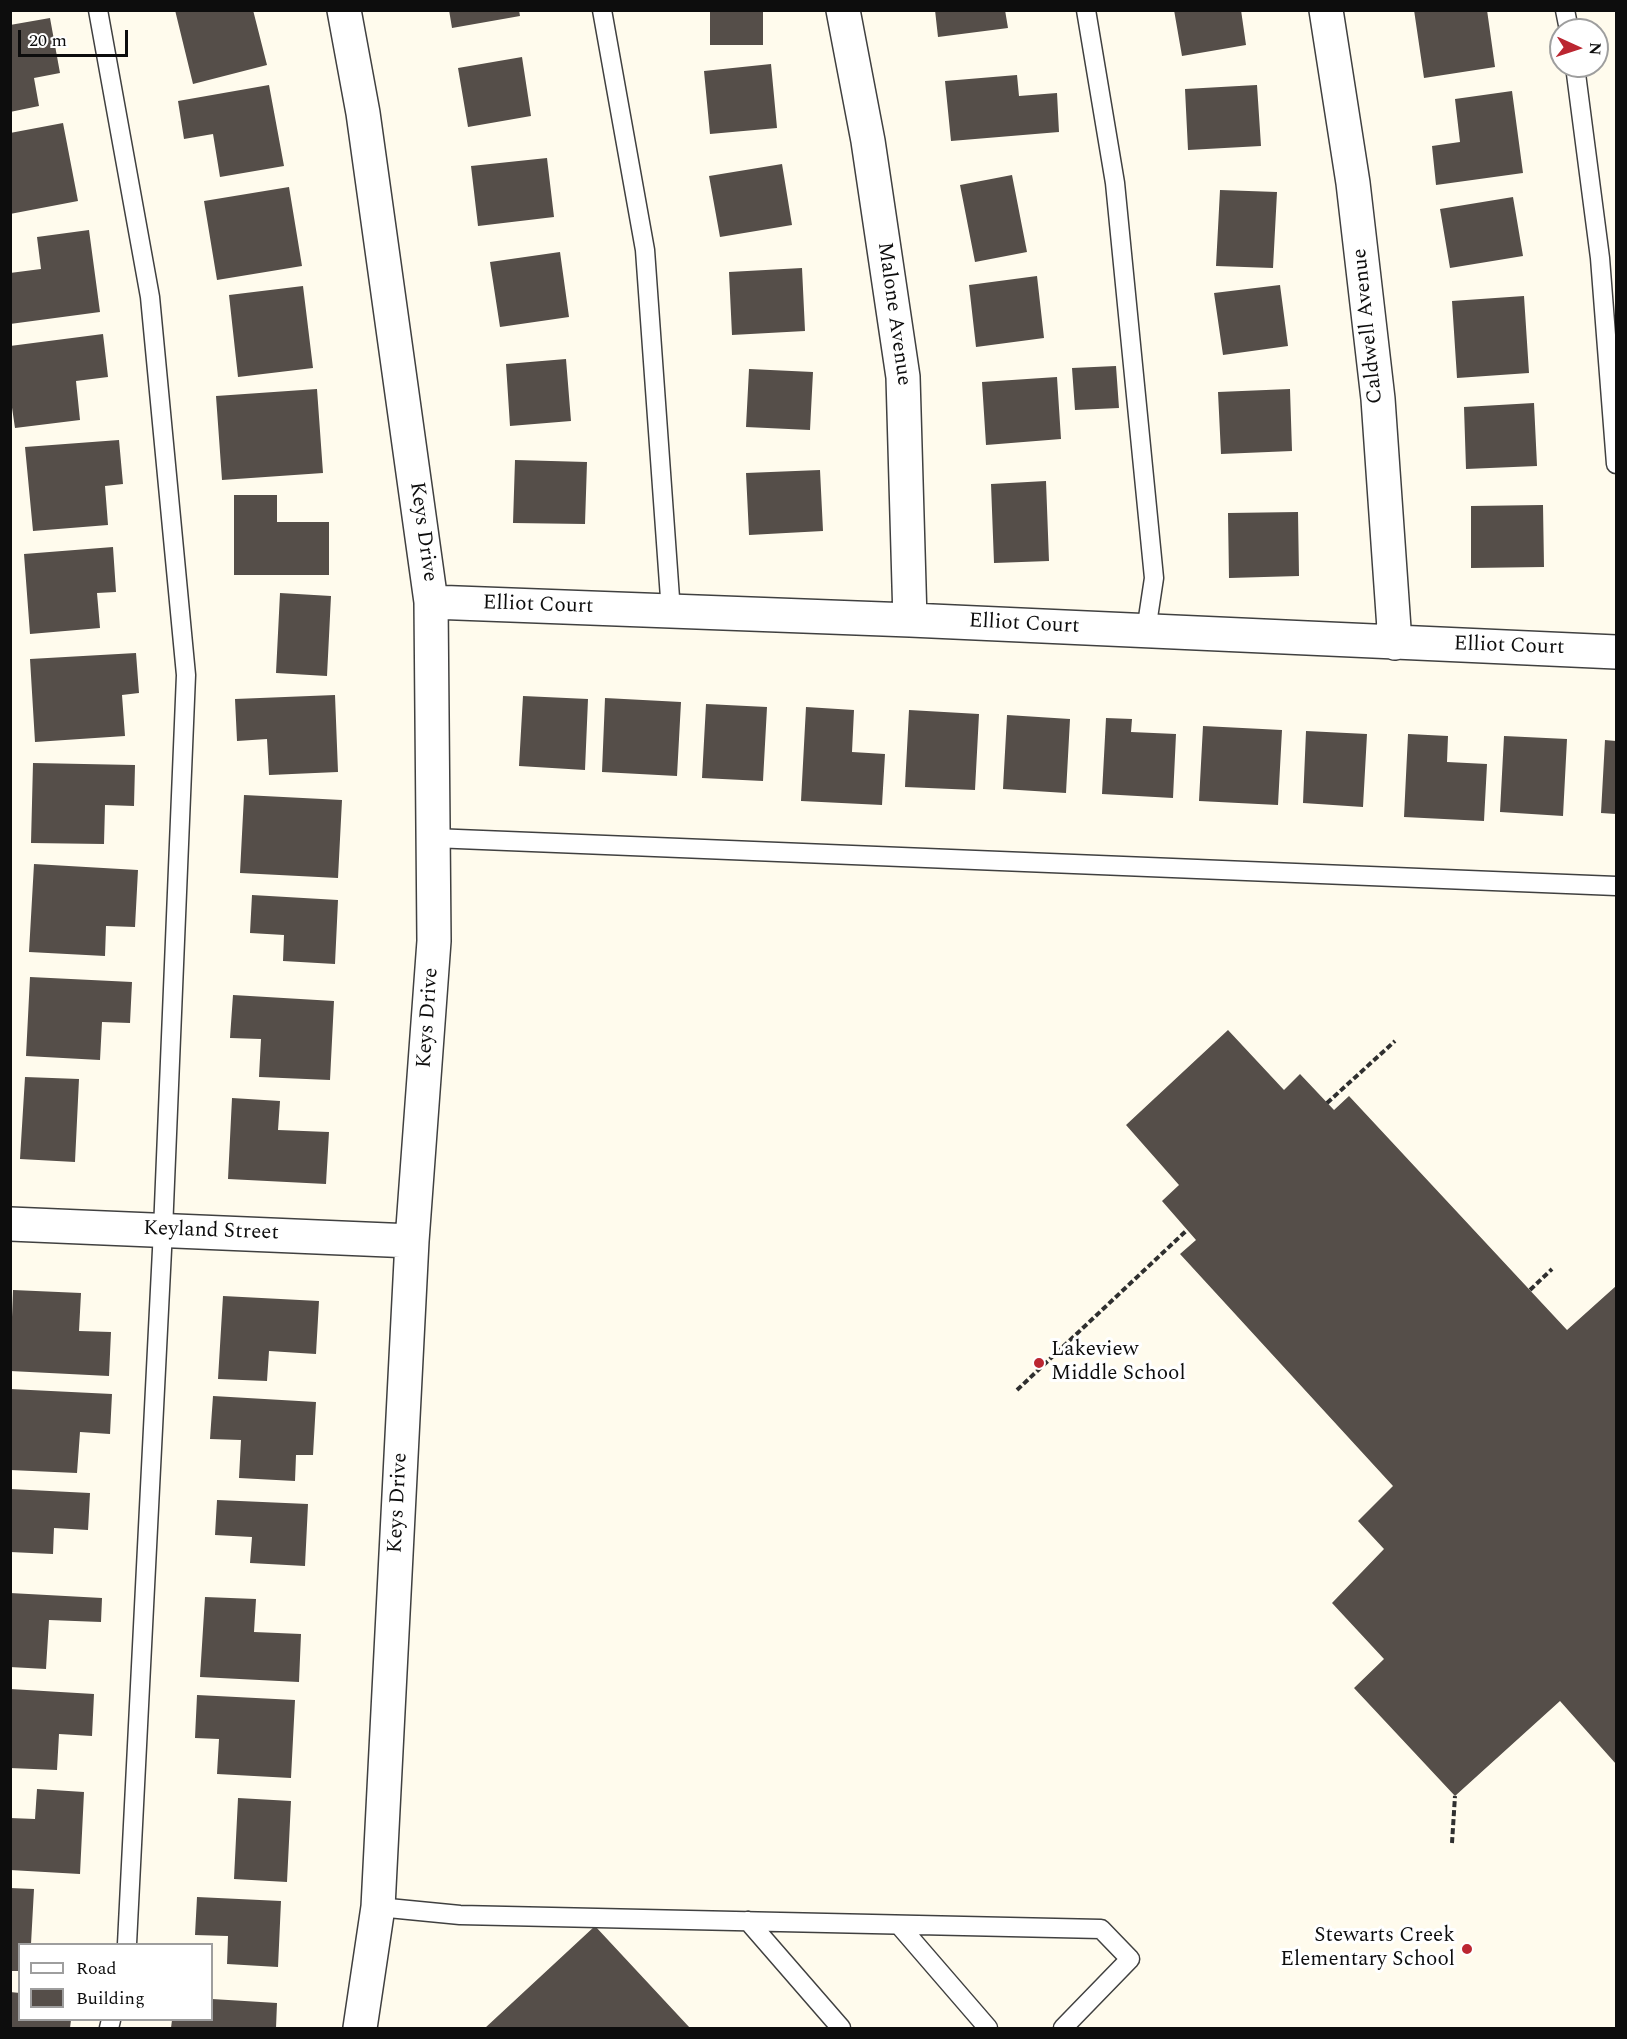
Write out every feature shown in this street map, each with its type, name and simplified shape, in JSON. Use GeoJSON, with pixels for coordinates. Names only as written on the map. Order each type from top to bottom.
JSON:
{"type":"FeatureCollection","features":[{"type":"Feature","properties":{"kind":"street","name":"Keys Drive"},"geometry":{"type":"LineString","coordinates":[[344,10],[363,113],[431,602],[434,941],[412,1241],[378,1907],[360,2028]]}},
{"type":"Feature","properties":{"kind":"street","name":"Malone Avenue"},"geometry":{"type":"LineString","coordinates":[[843,10],[868,141],[903,377],[910,620]]}},
{"type":"Feature","properties":{"kind":"street","name":"Caldwell Avenue"},"geometry":{"type":"LineString","coordinates":[[1326,10],[1353,183],[1377,388],[1395,643]]}},
{"type":"Feature","properties":{"kind":"street","name":"Elliot Court"},"geometry":{"type":"LineString","coordinates":[[431,602],[910,620],[1617,652]]}},
{"type":"Feature","properties":{"kind":"street","name":"Keyland Street"},"geometry":{"type":"LineString","coordinates":[[10,1224],[412,1241]]}},
{"type":"Feature","properties":{"kind":"lane"},"geometry":{"type":"LineString","coordinates":[[99,10],[150,297],[186,675],[163,1230],[127,1943]]}},
{"type":"Feature","properties":{"kind":"lane"},"geometry":{"type":"LineString","coordinates":[[602,10],[645,250],[671,612]]}},
{"type":"Feature","properties":{"kind":"lane"},"geometry":{"type":"LineString","coordinates":[[1086,10],[1115,183],[1154,578],[1146,631]]}},
{"type":"Feature","properties":{"kind":"lane"},"geometry":{"type":"LineString","coordinates":[[1577,78],[1600,258],[1617,464]]}},
{"type":"Feature","properties":{"kind":"lane"},"geometry":{"type":"LineString","coordinates":[[433,838],[1617,886]]}},
{"type":"Feature","properties":{"kind":"lane"},"geometry":{"type":"LineString","coordinates":[[378,1907],[460,1915],[1101,1929],[1130,1959],[1063,2028]]}},
{"type":"Feature","properties":{"kind":"lane"},"geometry":{"type":"LineString","coordinates":[[748,1921],[841,2028]]}},
{"type":"Feature","properties":{"kind":"lane"},"geometry":{"type":"LineString","coordinates":[[898,1924],[988,2028]]}},
{"type":"Feature","properties":{"kind":"path"},"geometry":{"type":"LineString","coordinates":[[1328,1103],[1395,1041]]}},
{"type":"Feature","properties":{"kind":"path"},"geometry":{"type":"LineString","coordinates":[[1017,1390],[1187,1230]]}},
{"type":"Feature","properties":{"kind":"path"},"geometry":{"type":"LineString","coordinates":[[1530,1290],[1552,1269]]}},
{"type":"Feature","properties":{"kind":"path"},"geometry":{"type":"LineString","coordinates":[[1452,1843],[1455,1796]]}},
{"type":"Feature","properties":{"kind":"building"},"geometry":{"type":"Polygon","coordinates":[[[175,10],[253,10],[267,65],[193,84],[175,10]]]}},
{"type":"Feature","properties":{"kind":"building"},"geometry":{"type":"Polygon","coordinates":[[[449,10],[519,10],[520,16],[452,28],[449,10]]]}},
{"type":"Feature","properties":{"kind":"building"},"geometry":{"type":"Polygon","coordinates":[[[710,10],[763,10],[763,45],[710,45],[710,10]]]}},
{"type":"Feature","properties":{"kind":"building"},"geometry":{"type":"Polygon","coordinates":[[[935,10],[1005,10],[1008,28],[938,37],[935,10]]]}},
{"type":"Feature","properties":{"kind":"building"},"geometry":{"type":"Polygon","coordinates":[[[1174,10],[1241,10],[1246,45],[1182,56],[1174,10]]]}},
{"type":"Feature","properties":{"kind":"building"},"geometry":{"type":"Polygon","coordinates":[[[1414,10],[1487,10],[1495,67],[1424,78],[1414,10]]]}},
{"type":"Feature","properties":{"kind":"building"},"geometry":{"type":"Polygon","coordinates":[[[50,18],[60,73],[34,78],[39,106],[10,112],[10,25],[50,18]]]}},
{"type":"Feature","properties":{"kind":"building"},"geometry":{"type":"Polygon","coordinates":[[[522,57],[531,116],[468,127],[458,68],[522,57]]]}},
{"type":"Feature","properties":{"kind":"building"},"geometry":{"type":"Polygon","coordinates":[[[771,64],[777,128],[710,134],[704,71],[771,64]]]}},
{"type":"Feature","properties":{"kind":"building"},"geometry":{"type":"Polygon","coordinates":[[[1017,75],[1019,96],[1057,93],[1059,132],[951,141],[945,81],[1017,75]]]}},
{"type":"Feature","properties":{"kind":"building"},"geometry":{"type":"Polygon","coordinates":[[[269,85],[284,166],[220,177],[213,134],[184,139],[178,101],[269,85]]]}},
{"type":"Feature","properties":{"kind":"building"},"geometry":{"type":"Polygon","coordinates":[[[1257,85],[1261,146],[1188,150],[1185,89],[1257,85]]]}},
{"type":"Feature","properties":{"kind":"building"},"geometry":{"type":"Polygon","coordinates":[[[1512,91],[1523,173],[1436,185],[1432,146],[1460,142],[1455,99],[1512,91]]]}},
{"type":"Feature","properties":{"kind":"building"},"geometry":{"type":"Polygon","coordinates":[[[63,123],[78,201],[10,214],[10,133],[63,123]]]}},
{"type":"Feature","properties":{"kind":"building"},"geometry":{"type":"Polygon","coordinates":[[[547,158],[554,217],[478,226],[471,166],[547,158]]]}},
{"type":"Feature","properties":{"kind":"building"},"geometry":{"type":"Polygon","coordinates":[[[782,164],[792,225],[720,237],[709,176],[782,164]]]}},
{"type":"Feature","properties":{"kind":"building"},"geometry":{"type":"Polygon","coordinates":[[[1012,175],[1027,252],[975,262],[960,185],[1012,175]]]}},
{"type":"Feature","properties":{"kind":"building"},"geometry":{"type":"Polygon","coordinates":[[[289,187],[302,266],[217,280],[204,201],[289,187]]]}},
{"type":"Feature","properties":{"kind":"building"},"geometry":{"type":"Polygon","coordinates":[[[1220,190],[1277,192],[1273,268],[1216,266],[1220,190]]]}},
{"type":"Feature","properties":{"kind":"building"},"geometry":{"type":"Polygon","coordinates":[[[1513,197],[1523,256],[1450,268],[1440,209],[1513,197]]]}},
{"type":"Feature","properties":{"kind":"building"},"geometry":{"type":"Polygon","coordinates":[[[89,230],[100,312],[10,324],[10,273],[41,269],[37,237],[89,230]]]}},
{"type":"Feature","properties":{"kind":"building"},"geometry":{"type":"Polygon","coordinates":[[[560,252],[569,317],[500,327],[490,262],[560,252]]]}},
{"type":"Feature","properties":{"kind":"building"},"geometry":{"type":"Polygon","coordinates":[[[802,268],[805,331],[732,335],[729,272],[802,268]]]}},
{"type":"Feature","properties":{"kind":"building"},"geometry":{"type":"Polygon","coordinates":[[[1037,276],[1044,338],[976,347],[969,285],[1037,276]]]}},
{"type":"Feature","properties":{"kind":"building"},"geometry":{"type":"Polygon","coordinates":[[[1280,285],[1288,346],[1223,355],[1214,293],[1280,285]]]}},
{"type":"Feature","properties":{"kind":"building"},"geometry":{"type":"Polygon","coordinates":[[[303,286],[313,368],[238,377],[229,295],[303,286]]]}},
{"type":"Feature","properties":{"kind":"building"},"geometry":{"type":"Polygon","coordinates":[[[1524,296],[1529,373],[1457,378],[1452,301],[1524,296]]]}},
{"type":"Feature","properties":{"kind":"building"},"geometry":{"type":"Polygon","coordinates":[[[103,334],[108,377],[76,381],[80,420],[15,428],[10,394],[10,346],[103,334]]]}},
{"type":"Feature","properties":{"kind":"building"},"geometry":{"type":"Polygon","coordinates":[[[566,359],[571,421],[510,426],[506,364],[566,359]]]}},
{"type":"Feature","properties":{"kind":"building"},"geometry":{"type":"Polygon","coordinates":[[[1116,366],[1119,408],[1075,410],[1072,368],[1116,366]]]}},
{"type":"Feature","properties":{"kind":"building"},"geometry":{"type":"Polygon","coordinates":[[[749,369],[813,372],[810,430],[746,427],[749,369]]]}},
{"type":"Feature","properties":{"kind":"building"},"geometry":{"type":"Polygon","coordinates":[[[1057,377],[1061,439],[986,445],[982,382],[1057,377]]]}},
{"type":"Feature","properties":{"kind":"building"},"geometry":{"type":"Polygon","coordinates":[[[317,389],[323,473],[222,480],[216,396],[317,389]]]}},
{"type":"Feature","properties":{"kind":"building"},"geometry":{"type":"Polygon","coordinates":[[[1290,389],[1292,451],[1221,454],[1218,392],[1290,389]]]}},
{"type":"Feature","properties":{"kind":"building"},"geometry":{"type":"Polygon","coordinates":[[[1534,403],[1537,466],[1466,469],[1464,407],[1534,403]]]}},
{"type":"Feature","properties":{"kind":"building"},"geometry":{"type":"Polygon","coordinates":[[[119,440],[123,484],[105,486],[108,525],[33,531],[25,447],[119,440]]]}},
{"type":"Feature","properties":{"kind":"building"},"geometry":{"type":"Polygon","coordinates":[[[515,460],[587,462],[585,524],[513,523],[515,460]]]}},
{"type":"Feature","properties":{"kind":"building"},"geometry":{"type":"Polygon","coordinates":[[[820,470],[823,531],[749,535],[746,473],[820,470]]]}},
{"type":"Feature","properties":{"kind":"building"},"geometry":{"type":"Polygon","coordinates":[[[1046,481],[1049,561],[994,563],[991,484],[1046,481]]]}},
{"type":"Feature","properties":{"kind":"building"},"geometry":{"type":"Polygon","coordinates":[[[234,495],[277,495],[277,522],[329,522],[329,575],[234,575],[234,495]]]}},
{"type":"Feature","properties":{"kind":"building"},"geometry":{"type":"Polygon","coordinates":[[[1543,505],[1544,567],[1471,568],[1471,506],[1543,505]]]}},
{"type":"Feature","properties":{"kind":"building"},"geometry":{"type":"Polygon","coordinates":[[[1298,512],[1299,576],[1229,578],[1228,513],[1298,512]]]}},
{"type":"Feature","properties":{"kind":"building"},"geometry":{"type":"Polygon","coordinates":[[[113,547],[116,592],[97,593],[100,628],[30,634],[24,554],[113,547]]]}},
{"type":"Feature","properties":{"kind":"building"},"geometry":{"type":"Polygon","coordinates":[[[280,593],[331,596],[327,676],[276,673],[280,593]]]}},
{"type":"Feature","properties":{"kind":"building"},"geometry":{"type":"Polygon","coordinates":[[[136,653],[139,693],[122,695],[125,736],[35,742],[30,659],[136,653]]]}},
{"type":"Feature","properties":{"kind":"building"},"geometry":{"type":"Polygon","coordinates":[[[335,695],[338,772],[269,775],[267,739],[237,741],[235,699],[335,695]]]}},
{"type":"Feature","properties":{"kind":"building"},"geometry":{"type":"Polygon","coordinates":[[[523,696],[588,699],[585,770],[519,766],[523,696]]]}},
{"type":"Feature","properties":{"kind":"building"},"geometry":{"type":"Polygon","coordinates":[[[605,698],[681,702],[677,776],[602,772],[605,698]]]}},
{"type":"Feature","properties":{"kind":"building"},"geometry":{"type":"Polygon","coordinates":[[[706,704],[767,707],[763,781],[702,778],[706,704]]]}},
{"type":"Feature","properties":{"kind":"building"},"geometry":{"type":"Polygon","coordinates":[[[806,707],[854,710],[852,752],[885,754],[882,805],[801,801],[806,707]]]}},
{"type":"Feature","properties":{"kind":"building"},"geometry":{"type":"Polygon","coordinates":[[[909,710],[979,714],[975,790],[905,787],[909,710]]]}},
{"type":"Feature","properties":{"kind":"building"},"geometry":{"type":"Polygon","coordinates":[[[1007,715],[1070,719],[1066,793],[1003,789],[1007,715]]]}},
{"type":"Feature","properties":{"kind":"building"},"geometry":{"type":"Polygon","coordinates":[[[1106,718],[1132,719],[1131,732],[1176,734],[1173,798],[1102,794],[1106,718]]]}},
{"type":"Feature","properties":{"kind":"building"},"geometry":{"type":"Polygon","coordinates":[[[1203,726],[1282,730],[1278,805],[1199,801],[1203,726]]]}},
{"type":"Feature","properties":{"kind":"building"},"geometry":{"type":"Polygon","coordinates":[[[1306,731],[1367,734],[1363,807],[1303,803],[1306,731]]]}},
{"type":"Feature","properties":{"kind":"building"},"geometry":{"type":"Polygon","coordinates":[[[1408,734],[1448,736],[1447,762],[1487,764],[1484,821],[1404,817],[1408,734]]]}},
{"type":"Feature","properties":{"kind":"building"},"geometry":{"type":"Polygon","coordinates":[[[1504,736],[1567,739],[1563,816],[1500,812],[1504,736]]]}},
{"type":"Feature","properties":{"kind":"building"},"geometry":{"type":"Polygon","coordinates":[[[1605,740],[1616,741],[1616,814],[1601,813],[1605,740]]]}},
{"type":"Feature","properties":{"kind":"building"},"geometry":{"type":"Polygon","coordinates":[[[33,763],[135,765],[134,806],[105,805],[104,844],[31,843],[33,763]]]}},
{"type":"Feature","properties":{"kind":"building"},"geometry":{"type":"Polygon","coordinates":[[[244,795],[342,800],[338,878],[240,873],[244,795]]]}},
{"type":"Feature","properties":{"kind":"building"},"geometry":{"type":"Polygon","coordinates":[[[34,864],[138,870],[135,927],[106,926],[105,956],[29,952],[34,864]]]}},
{"type":"Feature","properties":{"kind":"building"},"geometry":{"type":"Polygon","coordinates":[[[252,895],[338,900],[335,964],[283,961],[284,935],[250,933],[252,895]]]}},
{"type":"Feature","properties":{"kind":"building"},"geometry":{"type":"Polygon","coordinates":[[[30,977],[132,982],[130,1023],[102,1022],[100,1060],[26,1056],[30,977]]]}},
{"type":"Feature","properties":{"kind":"building"},"geometry":{"type":"Polygon","coordinates":[[[233,995],[334,1001],[330,1080],[259,1077],[261,1039],[230,1038],[233,995]]]}},
{"type":"Feature","properties":{"kind":"building"},"geometry":{"type":"Polygon","coordinates":[[[1228,1030],[1284,1090],[1300,1074],[1334,1110],[1349,1096],[1567,1330],[1616,1286],[1616,1764],[1560,1701],[1455,1796],[1354,1688],[1384,1659],[1332,1603],[1384,1549],[1358,1521],[1393,1486],[1180,1254],[1196,1240],[1162,1201],[1179,1185],[1126,1125],[1228,1030]]]}},
{"type":"Feature","properties":{"kind":"building"},"geometry":{"type":"Polygon","coordinates":[[[25,1077],[79,1079],[75,1162],[20,1159],[25,1077]]]}},
{"type":"Feature","properties":{"kind":"building"},"geometry":{"type":"Polygon","coordinates":[[[232,1098],[280,1101],[278,1130],[329,1132],[326,1184],[228,1179],[232,1098]]]}},
{"type":"Feature","properties":{"kind":"building"},"geometry":{"type":"Polygon","coordinates":[[[13,1290],[81,1293],[79,1331],[111,1332],[109,1376],[10,1371],[13,1290]]]}},
{"type":"Feature","properties":{"kind":"building"},"geometry":{"type":"Polygon","coordinates":[[[223,1296],[319,1301],[316,1354],[269,1351],[267,1381],[218,1379],[223,1296]]]}},
{"type":"Feature","properties":{"kind":"building"},"geometry":{"type":"Polygon","coordinates":[[[10,1389],[112,1394],[110,1434],[80,1432],[77,1473],[10,1470],[10,1389]]]}},
{"type":"Feature","properties":{"kind":"building"},"geometry":{"type":"Polygon","coordinates":[[[213,1396],[316,1402],[313,1455],[296,1455],[295,1481],[239,1478],[241,1440],[210,1439],[213,1396]]]}},
{"type":"Feature","properties":{"kind":"building"},"geometry":{"type":"Polygon","coordinates":[[[10,1489],[90,1493],[88,1530],[54,1528],[53,1554],[10,1552],[10,1489]]]}},
{"type":"Feature","properties":{"kind":"building"},"geometry":{"type":"Polygon","coordinates":[[[217,1500],[308,1504],[305,1566],[250,1563],[252,1537],[215,1535],[217,1500]]]}},
{"type":"Feature","properties":{"kind":"building"},"geometry":{"type":"Polygon","coordinates":[[[10,1593],[102,1598],[101,1622],[49,1620],[46,1669],[10,1667],[10,1593]]]}},
{"type":"Feature","properties":{"kind":"building"},"geometry":{"type":"Polygon","coordinates":[[[205,1597],[256,1599],[254,1632],[301,1634],[299,1682],[200,1677],[205,1597]]]}},
{"type":"Feature","properties":{"kind":"building"},"geometry":{"type":"Polygon","coordinates":[[[10,1689],[94,1694],[92,1736],[59,1734],[57,1770],[10,1768],[10,1689]]]}},
{"type":"Feature","properties":{"kind":"building"},"geometry":{"type":"Polygon","coordinates":[[[197,1695],[295,1700],[291,1778],[217,1774],[219,1739],[195,1738],[197,1695]]]}},
{"type":"Feature","properties":{"kind":"building"},"geometry":{"type":"Polygon","coordinates":[[[37,1789],[84,1792],[80,1874],[10,1870],[10,1818],[35,1819],[37,1789]]]}},
{"type":"Feature","properties":{"kind":"building"},"geometry":{"type":"Polygon","coordinates":[[[238,1798],[291,1801],[287,1882],[234,1879],[238,1798]]]}},
{"type":"Feature","properties":{"kind":"building"},"geometry":{"type":"Polygon","coordinates":[[[10,1888],[34,1889],[31,1943],[18,1943],[18,1971],[10,1971],[10,1888]]]}},
{"type":"Feature","properties":{"kind":"building"},"geometry":{"type":"Polygon","coordinates":[[[197,1897],[281,1901],[278,1967],[227,1964],[228,1936],[195,1935],[197,1897]]]}},
{"type":"Feature","properties":{"kind":"building"},"geometry":{"type":"Polygon","coordinates":[[[595,1926],[690,2028],[485,2028],[595,1926]]]}},
{"type":"Feature","properties":{"kind":"building"},"geometry":{"type":"Polygon","coordinates":[[[10,1992],[18,1993],[18,2021],[71,2021],[70,2028],[10,2028],[10,1992]]]}},
{"type":"Feature","properties":{"kind":"building"},"geometry":{"type":"Polygon","coordinates":[[[213,1999],[277,2003],[276,2028],[171,2028],[172,2021],[213,2021],[213,1999]]]}},
{"type":"Feature","properties":{"kind":"place","name":"Lakeview Middle School"},"geometry":{"type":"Point","coordinates":[1039,1363]}},
{"type":"Feature","properties":{"kind":"place","name":"Stewarts Creek Elementary School"},"geometry":{"type":"Point","coordinates":[1467,1949]}}]}
